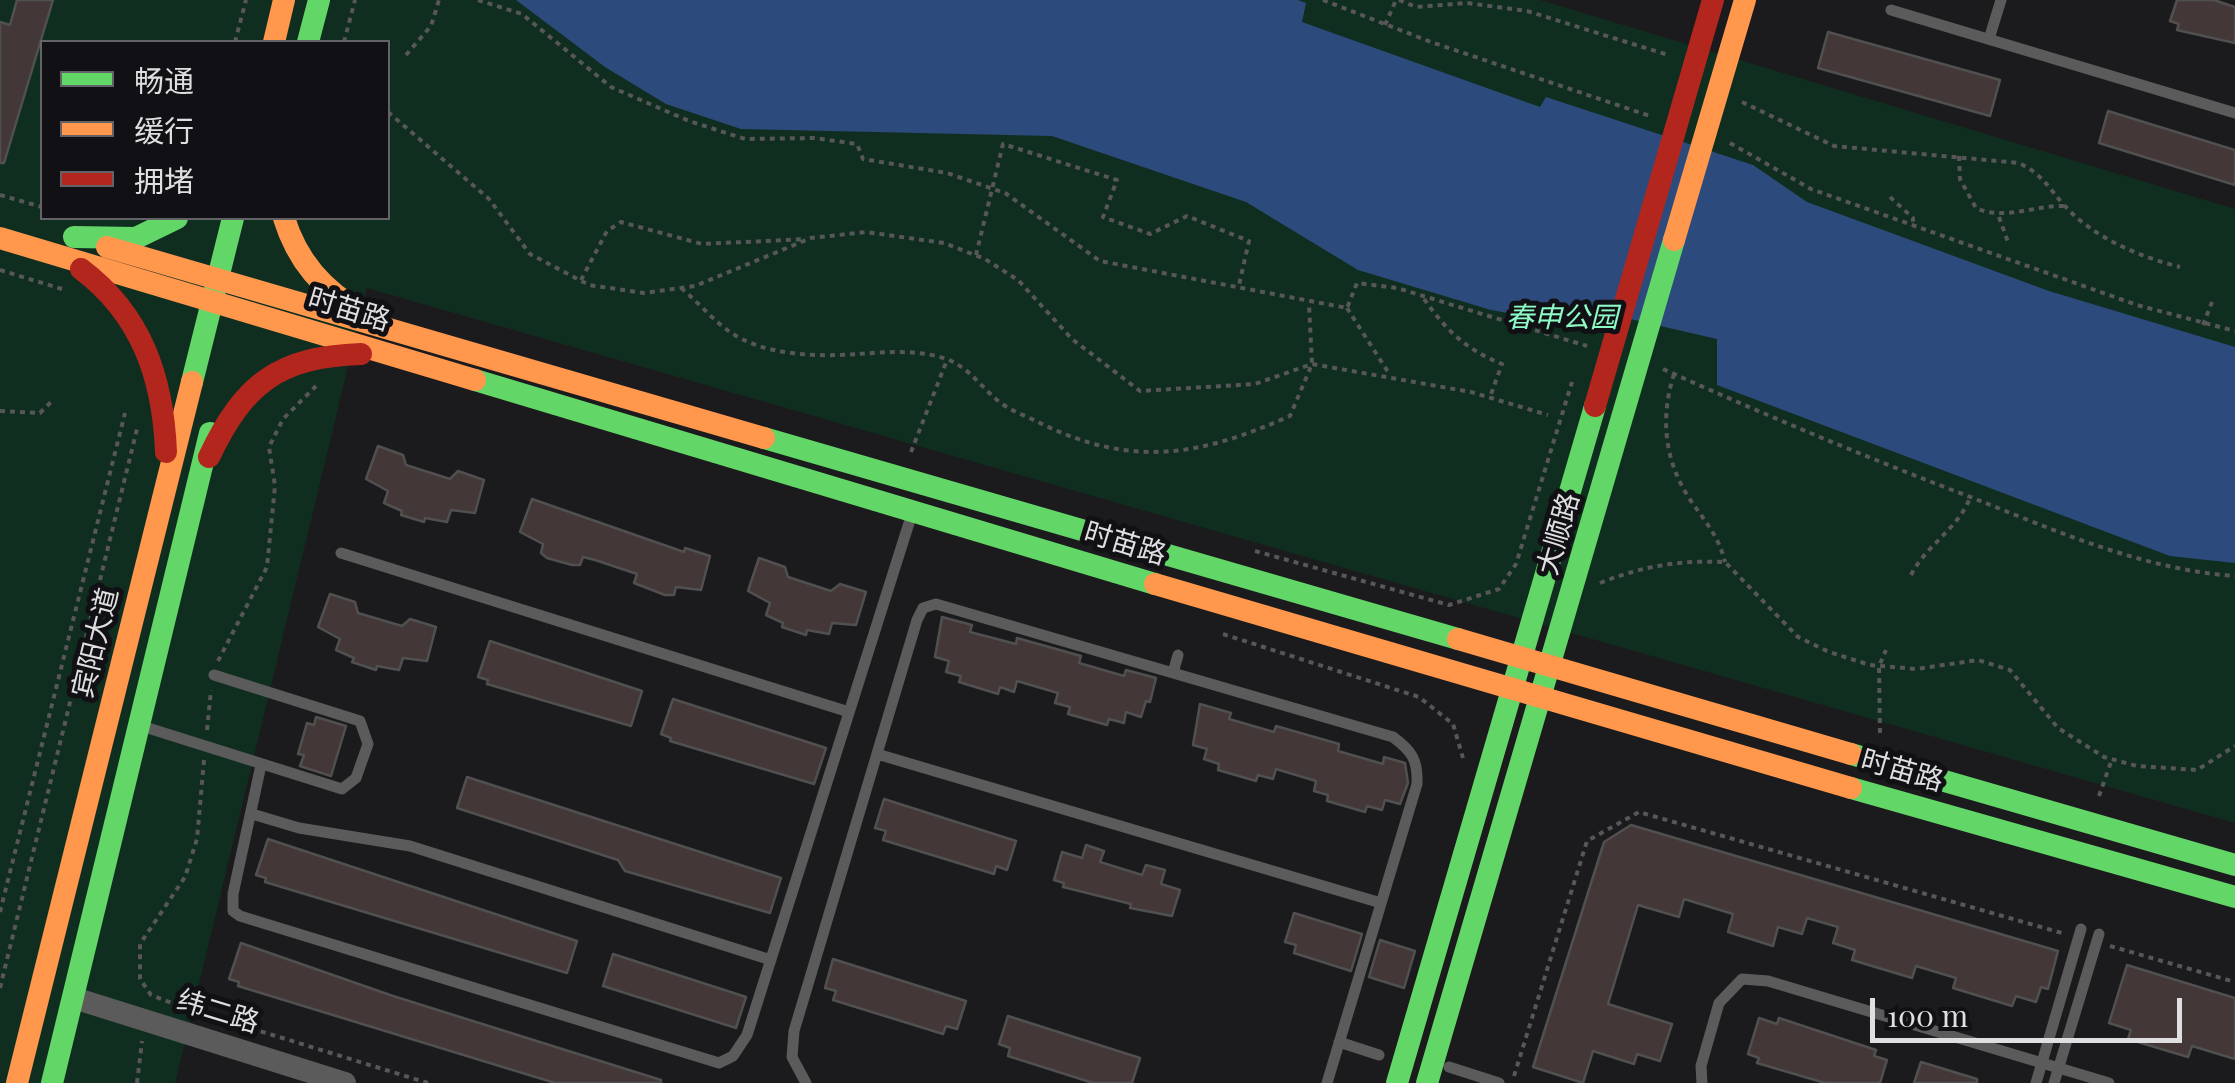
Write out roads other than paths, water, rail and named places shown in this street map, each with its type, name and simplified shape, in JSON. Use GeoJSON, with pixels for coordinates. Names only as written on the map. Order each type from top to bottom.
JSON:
{"type":"FeatureCollection","features":[{"type":"Feature","properties":{"kind":"main road"},"geometry":{"type":"LineString","coordinates":[[274,40],[284,0]]}},
{"type":"Feature","properties":{"kind":"main road"},"geometry":{"type":"LineString","coordinates":[[309,40],[319,0]]}},
{"type":"Feature","properties":{"kind":"main road","name":"大顺路"},"geometry":{"type":"LineString","coordinates":[[1396,1083],[1713,0]]}},
{"type":"Feature","properties":{"kind":"main road","name":"大顺路"},"geometry":{"type":"LineString","coordinates":[[1427,1083],[1646,342],[1716,140],[1745,0]]}},
{"type":"Feature","properties":{"kind":"main road","name":"时苗路"},"geometry":{"type":"LineString","coordinates":[[0,216],[67,247]]}},
{"type":"Feature","properties":{"kind":"main road"},"geometry":{"type":"LineString","coordinates":[[67,247],[136,238],[173,220]]}},
{"type":"Feature","properties":{"kind":"main road","name":"宾阳大道"},"geometry":{"type":"LineString","coordinates":[[17,1083],[234,220]]}},
{"type":"Feature","properties":{"kind":"main road"},"geometry":{"type":"LineString","coordinates":[[285,220],[307,268],[340,301],[402,345]]}},
{"type":"Feature","properties":{"kind":"main road","name":"时苗路"},"geometry":{"type":"LineString","coordinates":[[0,238],[67,247],[2235,865]]}},
{"type":"Feature","properties":{"kind":"main road"},"geometry":{"type":"LineString","coordinates":[[67,247],[120,302],[142,338],[164,416],[166,489]]}},
{"type":"Feature","properties":{"kind":"main road"},"geometry":{"type":"LineString","coordinates":[[199,480],[222,425],[248,391],[288,362],[402,345]]}},
{"type":"Feature","properties":{"kind":"main road","name":"时苗路"},"geometry":{"type":"LineString","coordinates":[[402,345],[1542,700],[2235,897]]}},
{"type":"Feature","properties":{"kind":"main road"},"geometry":{"type":"LineString","coordinates":[[52,1083],[222,385]]}},
{"type":"Feature","properties":{"kind":"street","name":"纬二路"},"geometry":{"type":"LineString","coordinates":[[74,998],[344,1083]]}},
{"type":"Feature","properties":{"kind":"lane"},"geometry":{"type":"LineString","coordinates":[[1989,39],[2001,0]]}},
{"type":"Feature","properties":{"kind":"lane"},"geometry":{"type":"LineString","coordinates":[[1890,10],[2235,113]]}},
{"type":"Feature","properties":{"kind":"lane"},"geometry":{"type":"LineString","coordinates":[[262,766],[233,894],[233,911],[240,916],[719,1064],[733,1056],[748,1035],[909,523]]}},
{"type":"Feature","properties":{"kind":"lane"},"geometry":{"type":"LineString","coordinates":[[341,553],[849,712]]}},
{"type":"Feature","properties":{"kind":"lane"},"geometry":{"type":"LineString","coordinates":[[806,1083],[792,1057],[794,1032],[917,620],[923,608],[936,604],[1393,737],[1410,749],[1418,764],[1417,784],[1327,1083]]}},
{"type":"Feature","properties":{"kind":"lane"},"geometry":{"type":"LineString","coordinates":[[1172,673],[1178,655]]}},
{"type":"Feature","properties":{"kind":"lane"},"geometry":{"type":"LineString","coordinates":[[140,726],[342,790],[356,778],[368,744],[360,721],[214,676]]}},
{"type":"Feature","properties":{"kind":"lane"},"geometry":{"type":"LineString","coordinates":[[876,754],[1381,903]]}},
{"type":"Feature","properties":{"kind":"lane"},"geometry":{"type":"LineString","coordinates":[[252,814],[299,828],[410,846],[771,960]]}},
{"type":"Feature","properties":{"kind":"lane"},"geometry":{"type":"LineString","coordinates":[[2036,1083],[2081,928]]}},
{"type":"Feature","properties":{"kind":"lane"},"geometry":{"type":"LineString","coordinates":[[2054,1083],[2100,939]]}},
{"type":"Feature","properties":{"kind":"lane"},"geometry":{"type":"LineString","coordinates":[[1702,1083],[1701,1066],[1719,1003],[1742,979],[1768,981],[2109,1083]]}},
{"type":"Feature","properties":{"kind":"lane"},"geometry":{"type":"LineString","coordinates":[[1339,1042],[1379,1055]]}},
{"type":"Feature","properties":{"kind":"lane"},"geometry":{"type":"LineString","coordinates":[[1449,1067],[1499,1083]]}},
{"type":"Feature","properties":{"kind":"water"},"geometry":{"type":"Polygon","coordinates":[[[516,0],[1298,0],[1306,3],[1302,22],[1540,107],[1546,97],[1753,165],[1807,202],[2049,291],[2235,347],[2235,563],[2170,556],[1717,385],[1717,339],[1591,310],[1542,319],[1491,310],[1358,270],[1246,202],[1052,136],[741,129],[666,104],[605,67],[516,0]]]}},
{"type":"Feature","properties":{"kind":"park label","name":"春申公园"},"geometry":{"type":"Point","coordinates":[1562,318]}}]}
